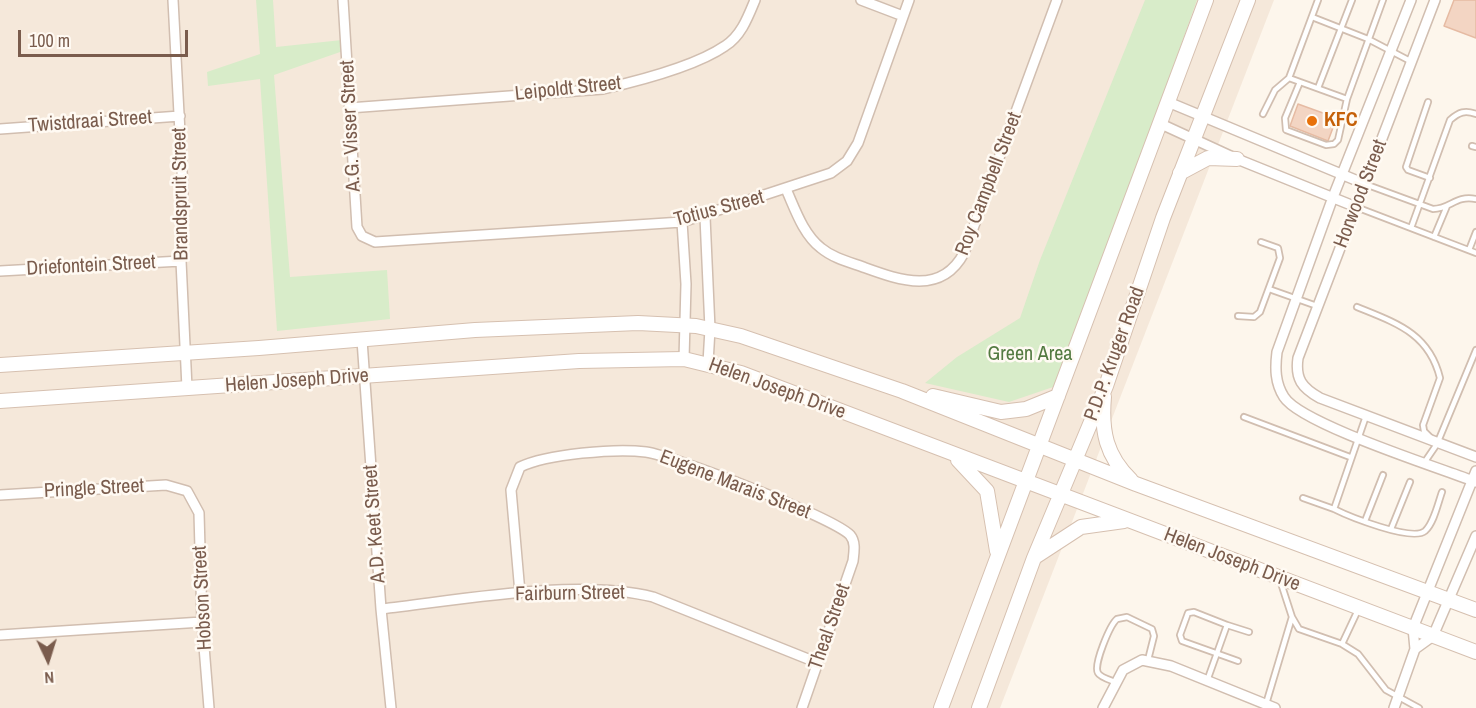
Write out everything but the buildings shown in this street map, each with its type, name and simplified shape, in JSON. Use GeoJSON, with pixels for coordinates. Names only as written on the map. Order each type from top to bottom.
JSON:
{"type":"FeatureCollection","features":[{"type":"Feature","properties":{"kind":"street","name":"Brandspruit Street"},"geometry":{"type":"LineString","coordinates":[[173,0],[183,190],[181,261],[187,388]]}},
{"type":"Feature","properties":{"kind":"street","name":"A.G. Visser Street"},"geometry":{"type":"LineString","coordinates":[[343,0],[357,227],[362,236],[375,242]]}},
{"type":"Feature","properties":{"kind":"street","name":"Leipoldt Street"},"geometry":{"type":"LineString","coordinates":[[349,108],[603,88],[633,82],[696,60],[726,46],[739,33],[755,0]]}},
{"type":"Feature","properties":{"kind":"street"},"geometry":{"type":"LineString","coordinates":[[861,0],[903,16]]}},
{"type":"Feature","properties":{"kind":"street","name":"Totius Street"},"geometry":{"type":"LineString","coordinates":[[375,242],[682,222],[705,217],[831,173],[847,161],[858,143],[909,0]]}},
{"type":"Feature","properties":{"kind":"street","name":"Roy Campbell Street"},"geometry":{"type":"LineString","coordinates":[[786,189],[809,237],[821,249],[836,257],[900,280],[921,282],[936,279],[952,271],[964,253],[1057,0]]}},
{"type":"Feature","properties":{"kind":"street","name":"P.D.P. Kruger Road"},"geometry":{"type":"LineString","coordinates":[[941,708],[997,553],[1206,0]]}},
{"type":"Feature","properties":{"kind":"street","name":"P.D.P. Kruger Road"},"geometry":{"type":"LineString","coordinates":[[979,708],[1034,558],[1106,386],[1180,173],[1248,0]]}},
{"type":"Feature","properties":{"kind":"street"},"geometry":{"type":"LineString","coordinates":[[1411,0],[1393,52],[1333,197],[1277,352],[1275,369],[1278,385],[1285,398],[1296,409],[1358,437],[1474,481]]}},
{"type":"Feature","properties":{"kind":"street","name":"Horwood Street"},"geometry":{"type":"LineString","coordinates":[[1366,416],[1320,398],[1304,388],[1298,378],[1298,358],[1435,0]]}},
{"type":"Feature","properties":{"kind":"street"},"geometry":{"type":"LineString","coordinates":[[1168,102],[1365,184]]}},
{"type":"Feature","properties":{"kind":"street","name":"Twistdraai Street"},"geometry":{"type":"LineString","coordinates":[[0,129],[180,116]]}},
{"type":"Feature","properties":{"kind":"street"},"geometry":{"type":"LineString","coordinates":[[1161,124],[1237,159],[1356,207]]}},
{"type":"Feature","properties":{"kind":"street"},"geometry":{"type":"LineString","coordinates":[[1180,173],[1208,158],[1237,159]]}},
{"type":"Feature","properties":{"kind":"street"},"geometry":{"type":"LineString","coordinates":[[705,217],[710,329],[708,363]]}},
{"type":"Feature","properties":{"kind":"street"},"geometry":{"type":"LineString","coordinates":[[682,222],[686,284],[684,359]]}},
{"type":"Feature","properties":{"kind":"street","name":"Driefontein Street"},"geometry":{"type":"LineString","coordinates":[[0,272],[181,261]]}},
{"type":"Feature","properties":{"kind":"street","name":"Helen Joseph Drive"},"geometry":{"type":"LineString","coordinates":[[0,365],[486,330],[638,323],[685,325],[710,329],[776,347],[902,391],[1136,484],[1476,610]]}},
{"type":"Feature","properties":{"kind":"street","name":"A.D. Keet Street"},"geometry":{"type":"LineString","coordinates":[[362,340],[381,609],[392,708]]}},
{"type":"Feature","properties":{"kind":"street","name":"Helen Joseph Drive"},"geometry":{"type":"LineString","coordinates":[[0,401],[579,361],[684,359],[708,363],[741,373],[1476,652]]}},
{"type":"Feature","properties":{"kind":"street"},"geometry":{"type":"LineString","coordinates":[[1106,386],[1106,443],[1119,468],[1136,484]]}},
{"type":"Feature","properties":{"kind":"street"},"geometry":{"type":"LineString","coordinates":[[902,391],[912,390],[1001,412],[1026,409],[1058,396]]}},
{"type":"Feature","properties":{"kind":"street"},"geometry":{"type":"LineString","coordinates":[[1366,416],[1476,457]]}},
{"type":"Feature","properties":{"kind":"street","name":"Eugene Marais Street"},"geometry":{"type":"LineString","coordinates":[[520,593],[512,489],[514,476],[520,467],[535,459],[619,451],[647,452],[684,463],[827,520],[851,536],[854,544]]}},
{"type":"Feature","properties":{"kind":"street"},"geometry":{"type":"LineString","coordinates":[[950,454],[987,490],[997,553]]}},
{"type":"Feature","properties":{"kind":"street"},"geometry":{"type":"LineString","coordinates":[[1394,708],[1415,649],[1413,628],[1426,591],[1474,481],[1476,471]]}},
{"type":"Feature","properties":{"kind":"street","name":"Pringle Street"},"geometry":{"type":"LineString","coordinates":[[0,495],[166,485],[187,492]]}},
{"type":"Feature","properties":{"kind":"street","name":"Hobson Street"},"geometry":{"type":"LineString","coordinates":[[187,492],[199,513],[202,622],[210,708]]}},
{"type":"Feature","properties":{"kind":"street"},"geometry":{"type":"LineString","coordinates":[[1034,558],[1081,527],[1129,520]]}},
{"type":"Feature","properties":{"kind":"street"},"geometry":{"type":"LineString","coordinates":[[1415,649],[1433,636],[1476,536]]}},
{"type":"Feature","properties":{"kind":"street","name":"Theal Street"},"geometry":{"type":"LineString","coordinates":[[802,708],[853,561],[854,544]]}},
{"type":"Feature","properties":{"kind":"street","name":"Fairburn Street"},"geometry":{"type":"LineString","coordinates":[[381,609],[520,593],[626,590],[653,597],[818,663]]}},
{"type":"Feature","properties":{"kind":"street"},"geometry":{"type":"LineString","coordinates":[[0,635],[202,622]]}},
{"type":"Feature","properties":{"kind":"street"},"geometry":{"type":"LineString","coordinates":[[1103,708],[1123,670],[1132,663],[1148,660],[1275,708]]}},
{"type":"Feature","properties":{"kind":"lane"},"geometry":{"type":"LineString","coordinates":[[1263,114],[1275,90],[1289,78],[1318,0]]}},
{"type":"Feature","properties":{"kind":"lane"},"geometry":{"type":"LineString","coordinates":[[1318,88],[1352,0]]}},
{"type":"Feature","properties":{"kind":"lane"},"geometry":{"type":"LineString","coordinates":[[1300,82],[1286,118],[1287,132],[1326,145],[1334,144],[1338,140],[1347,99],[1383,0]]}},
{"type":"Feature","properties":{"kind":"lane"},"geometry":{"type":"LineString","coordinates":[[1312,17],[1368,39],[1412,62]]}},
{"type":"Feature","properties":{"kind":"lane"},"geometry":{"type":"LineString","coordinates":[[1289,78],[1347,99]]}},
{"type":"Feature","properties":{"kind":"lane"},"geometry":{"type":"LineString","coordinates":[[1428,102],[1406,167],[1408,170],[1430,178]]}},
{"type":"Feature","properties":{"kind":"lane"},"geometry":{"type":"LineString","coordinates":[[1411,228],[1450,120],[1459,113],[1469,111],[1476,114]]}},
{"type":"Feature","properties":{"kind":"lane"},"geometry":{"type":"LineString","coordinates":[[1365,184],[1420,207],[1439,209],[1465,197],[1476,198]]}},
{"type":"Feature","properties":{"kind":"lane"},"geometry":{"type":"LineString","coordinates":[[1434,237],[1447,206]]}},
{"type":"Feature","properties":{"kind":"lane"},"geometry":{"type":"LineString","coordinates":[[1356,207],[1476,253]]}},
{"type":"Feature","properties":{"kind":"lane"},"geometry":{"type":"LineString","coordinates":[[1469,250],[1476,232]]}},
{"type":"Feature","properties":{"kind":"lane"},"geometry":{"type":"LineString","coordinates":[[1238,316],[1254,317],[1260,312],[1281,254],[1278,248],[1261,242]]}},
{"type":"Feature","properties":{"kind":"lane"},"geometry":{"type":"LineString","coordinates":[[1269,289],[1318,307]]}},
{"type":"Feature","properties":{"kind":"lane"},"geometry":{"type":"LineString","coordinates":[[1357,307],[1409,330],[1426,348],[1440,378],[1423,428],[1438,441]]}},
{"type":"Feature","properties":{"kind":"lane"},"geometry":{"type":"LineString","coordinates":[[1424,463],[1438,441],[1476,350]]}},
{"type":"Feature","properties":{"kind":"lane"},"geometry":{"type":"LineString","coordinates":[[1334,509],[1366,416]]}},
{"type":"Feature","properties":{"kind":"lane"},"geometry":{"type":"LineString","coordinates":[[1244,417],[1350,457]]}},
{"type":"Feature","properties":{"kind":"lane"},"geometry":{"type":"LineString","coordinates":[[1365,521],[1383,475]]}},
{"type":"Feature","properties":{"kind":"lane"},"geometry":{"type":"LineString","coordinates":[[1391,529],[1410,482]]}},
{"type":"Feature","properties":{"kind":"lane"},"geometry":{"type":"LineString","coordinates":[[1303,498],[1365,521],[1417,535],[1425,531],[1442,492]]}},
{"type":"Feature","properties":{"kind":"lane"},"geometry":{"type":"LineString","coordinates":[[1279,578],[1292,617],[1304,632],[1342,644],[1365,659],[1386,690],[1419,708]]}},
{"type":"Feature","properties":{"kind":"lane"},"geometry":{"type":"LineString","coordinates":[[1342,644],[1359,608]]}},
{"type":"Feature","properties":{"kind":"lane"},"geometry":{"type":"LineString","coordinates":[[1238,661],[1180,639],[1186,616],[1194,612],[1250,632]]}},
{"type":"Feature","properties":{"kind":"lane"},"geometry":{"type":"LineString","coordinates":[[1115,682],[1101,676],[1097,670],[1097,661],[1117,619],[1127,616],[1152,629],[1154,636],[1148,660]]}},
{"type":"Feature","properties":{"kind":"lane"},"geometry":{"type":"LineString","coordinates":[[1266,704],[1292,617]]}},
{"type":"Feature","properties":{"kind":"lane"},"geometry":{"type":"LineString","coordinates":[[1207,681],[1227,625]]}},
{"type":"Feature","properties":{"kind":"shaded area"},"geometry":{"type":"Polygon","coordinates":[[[0,0],[1274,0],[1000,708],[0,708],[0,0]]]}},
{"type":"Feature","properties":{"kind":"green space"},"geometry":{"type":"Polygon","coordinates":[[[256,0],[273,0],[276,47],[342,40],[343,51],[274,75],[290,277],[387,270],[390,319],[277,331],[260,79],[208,86],[207,72],[260,54],[256,0]]]}},
{"type":"Feature","properties":{"kind":"green space","name":"Green Area"},"geometry":{"type":"Polygon","coordinates":[[[1145,0],[1197,0],[1059,385],[1009,402],[925,383],[957,357],[1020,318],[1040,260],[1145,0]]]}},
{"type":"Feature","properties":{"kind":"place","name":"KFC"},"geometry":{"type":"Point","coordinates":[1312,121]}}]}
